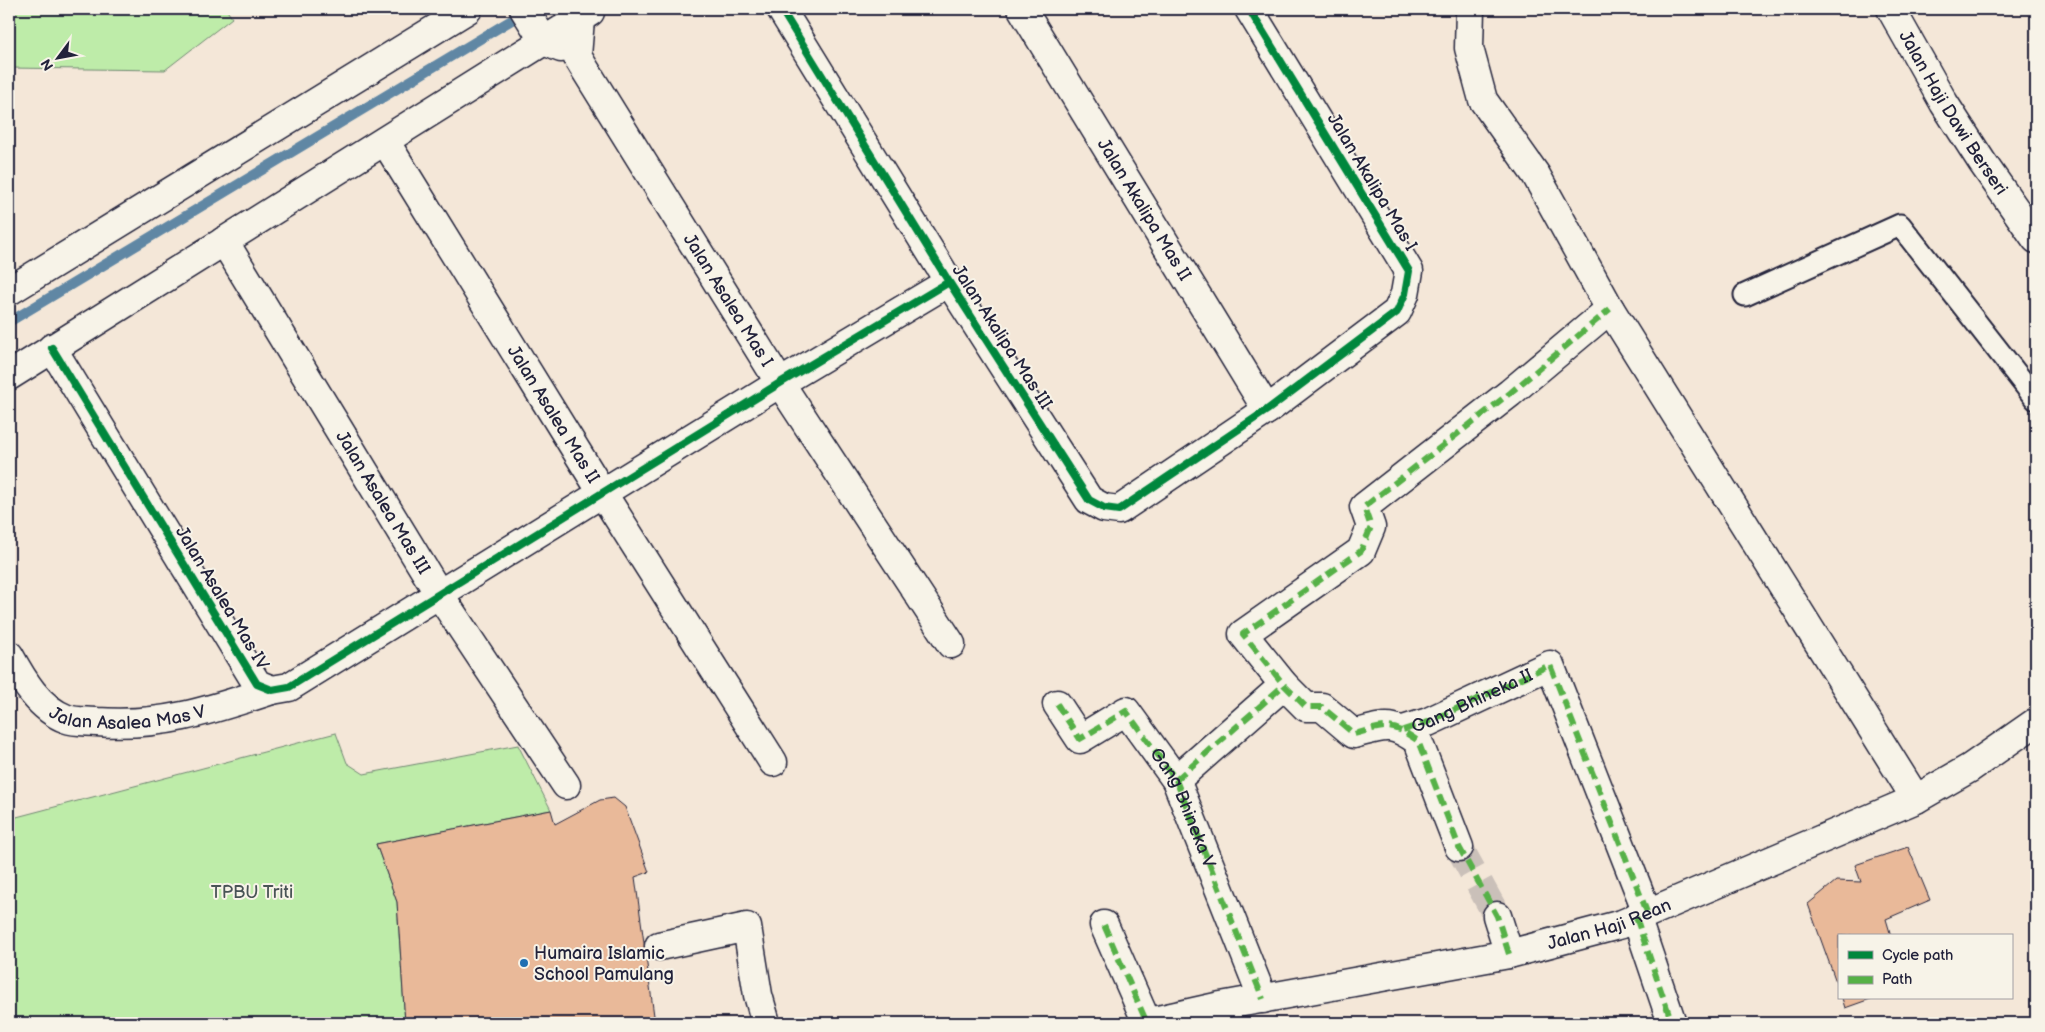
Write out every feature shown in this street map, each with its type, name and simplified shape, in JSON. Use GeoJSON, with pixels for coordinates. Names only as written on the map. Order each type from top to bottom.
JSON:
{"type":"FeatureCollection","features":[{"type":"Feature","properties":{"kind":"street"},"geometry":{"type":"LineString","coordinates":[[9,292],[468,9]]}},
{"type":"Feature","properties":{"kind":"street"},"geometry":{"type":"LineString","coordinates":[[524,9],[544,41],[576,56],[583,12]]}},
{"type":"Feature","properties":{"kind":"street","name":"Jalan Akalipa Mas III"},"geometry":{"type":"LineString","coordinates":[[781,9],[949,282],[1089,500],[1104,508],[1119,510],[1267,410]]}},
{"type":"Feature","properties":{"kind":"street","name":"Jalan Akalipa Mas II"},"geometry":{"type":"LineString","coordinates":[[1022,9],[1267,410]]}},
{"type":"Feature","properties":{"kind":"street","name":"Jalan Akalipa Mas I"},"geometry":{"type":"LineString","coordinates":[[1249,9],[1409,271],[1405,294],[1397,312],[1267,410]]}},
{"type":"Feature","properties":{"kind":"street"},"geometry":{"type":"LineString","coordinates":[[1470,9],[1469,48],[1483,100],[1536,174],[1610,308],[1916,799]]}},
{"type":"Feature","properties":{"kind":"street","name":"Jalan Haji Dawi Berseri"},"geometry":{"type":"LineString","coordinates":[[1891,9],[1944,103],[2036,240]]}},
{"type":"Feature","properties":{"kind":"street"},"geometry":{"type":"LineString","coordinates":[[9,376],[544,41],[583,12]]}},
{"type":"Feature","properties":{"kind":"street","name":"Jalan Asalea Mas I"},"geometry":{"type":"LineString","coordinates":[[576,56],[780,383],[951,644]]}},
{"type":"Feature","properties":{"kind":"street","name":"Jalan Asalea Mas II"},"geometry":{"type":"LineString","coordinates":[[385,141],[603,494],[774,762]]}},
{"type":"Feature","properties":{"kind":"street","name":"Jalan Asalea Mas III"},"geometry":{"type":"LineString","coordinates":[[224,241],[440,594],[566,785]]}},
{"type":"Feature","properties":{"kind":"street","name":"Jalan Asalea Mas IV"},"geometry":{"type":"LineString","coordinates":[[52,348],[257,684],[272,690],[289,687],[780,383],[949,282]]}},
{"type":"Feature","properties":{"kind":"street","name":"Gang Bhineka II"},"geometry":{"type":"LineString","coordinates":[[1610,308],[1510,393],[1364,507],[1371,527],[1361,551],[1243,634],[1284,685],[1306,707],[1322,707],[1354,734],[1389,725],[1403,730],[1428,722],[1550,665],[1641,915],[1672,1023]]}},
{"type":"Feature","properties":{"kind":"street","name":"Jalan Asalea Mas V"},"geometry":{"type":"LineString","coordinates":[[9,655],[25,684],[48,707],[67,719],[116,723],[177,719],[272,690]]}},
{"type":"Feature","properties":{"kind":"street"},"geometry":{"type":"LineString","coordinates":[[1176,780],[1284,685]]}},
{"type":"Feature","properties":{"kind":"street","name":"Gang Bhineka V"},"geometry":{"type":"LineString","coordinates":[[1057,704],[1080,738],[1126,711],[1176,780],[1264,999]]}},
{"type":"Feature","properties":{"kind":"street","name":"Jalan Haji Rean"},"geometry":{"type":"LineString","coordinates":[[1146,1023],[1264,999],[1510,954],[1622,924],[1916,799],[1970,768],[2036,722]]}},
{"type":"Feature","properties":{"kind":"street"},"geometry":{"type":"LineString","coordinates":[[1403,730],[1418,741],[1459,847]]}},
{"type":"Feature","properties":{"kind":"street"},"geometry":{"type":"LineString","coordinates":[[1497,916],[1510,954]]}},
{"type":"Feature","properties":{"kind":"street"},"geometry":{"type":"LineString","coordinates":[[1104,924],[1146,1023]]}},
{"type":"Feature","properties":{"kind":"street"},"geometry":{"type":"LineString","coordinates":[[659,946],[747,928],[758,995],[766,1023]]}},
{"type":"Feature","properties":{"kind":"lane"},"geometry":{"type":"LineString","coordinates":[[1745,295],[1900,225],[2036,399]]}},
{"type":"Feature","properties":{"kind":"green space"},"geometry":{"type":"Polygon","coordinates":[[[9,9],[226,9],[232,18],[165,70],[9,68],[9,9]]]}},
{"type":"Feature","properties":{"kind":"green space","name":"TPBU Triti"},"geometry":{"type":"Polygon","coordinates":[[[336,733],[347,763],[364,774],[518,745],[551,810],[376,844],[397,902],[405,1023],[9,1023],[9,819],[336,733]]]}},
{"type":"Feature","properties":{"kind":"building","name":"Humaira Islamic School Pamulang"},"geometry":{"type":"Polygon","coordinates":[[[614,798],[625,807],[649,872],[635,877],[655,1023],[405,1023],[397,902],[376,844],[551,810],[555,824],[600,800],[614,798]]]}},
{"type":"Feature","properties":{"kind":"building"},"geometry":{"type":"Polygon","coordinates":[[[1908,847],[1930,900],[1886,919],[1890,934],[1838,934],[1838,987],[1808,904],[1836,881],[1861,882],[1855,865],[1908,847]]]}},
{"type":"Feature","properties":{"kind":"building"},"geometry":{"type":"Polygon","coordinates":[[[1843,1000],[1867,1000],[1845,1008],[1843,1000]]]}},
{"type":"Feature","properties":{"kind":"waterway"},"geometry":{"type":"LineString","coordinates":[[9,322],[525,12]]}},
{"type":"Feature","properties":{"kind":"tunnel"},"geometry":{"type":"LineString","coordinates":[[1459,847],[1497,916]]}},
{"type":"Feature","properties":{"kind":"marked path"},"geometry":{"type":"LineString","coordinates":[[1509,954],[1497,916],[1459,847],[1418,741],[1401,730],[1387,727],[1354,734],[1322,707],[1306,707],[1284,685],[1243,634],[1361,551],[1371,527],[1364,507],[1510,393],[1610,309]]}},
{"type":"Feature","properties":{"kind":"marked path"},"geometry":{"type":"LineString","coordinates":[[1403,730],[1428,722],[1550,665],[1647,912]]}},
{"type":"Feature","properties":{"kind":"marked path"},"geometry":{"type":"LineString","coordinates":[[1176,780],[1284,685]]}},
{"type":"Feature","properties":{"kind":"marked path"},"geometry":{"type":"LineString","coordinates":[[1057,704],[1080,739],[1126,711],[1176,780],[1263,999]]}},
{"type":"Feature","properties":{"kind":"marked path"},"geometry":{"type":"LineString","coordinates":[[1636,917],[1672,1023]]}},
{"type":"Feature","properties":{"kind":"marked path"},"geometry":{"type":"LineString","coordinates":[[1104,925],[1147,1023]]}},
{"type":"Feature","properties":{"kind":"cycle path"},"geometry":{"type":"LineString","coordinates":[[781,9],[949,282],[1089,500],[1104,508],[1119,510],[1267,410],[1397,312],[1405,294],[1409,271],[1249,9]]}},
{"type":"Feature","properties":{"kind":"cycle path"},"geometry":{"type":"LineString","coordinates":[[52,348],[257,684],[272,690],[289,687],[780,383],[949,282]]}},
{"type":"Feature","properties":{"kind":"place","name":"Humaira Islamic School Pamulang"},"geometry":{"type":"Point","coordinates":[524,963]}}]}
